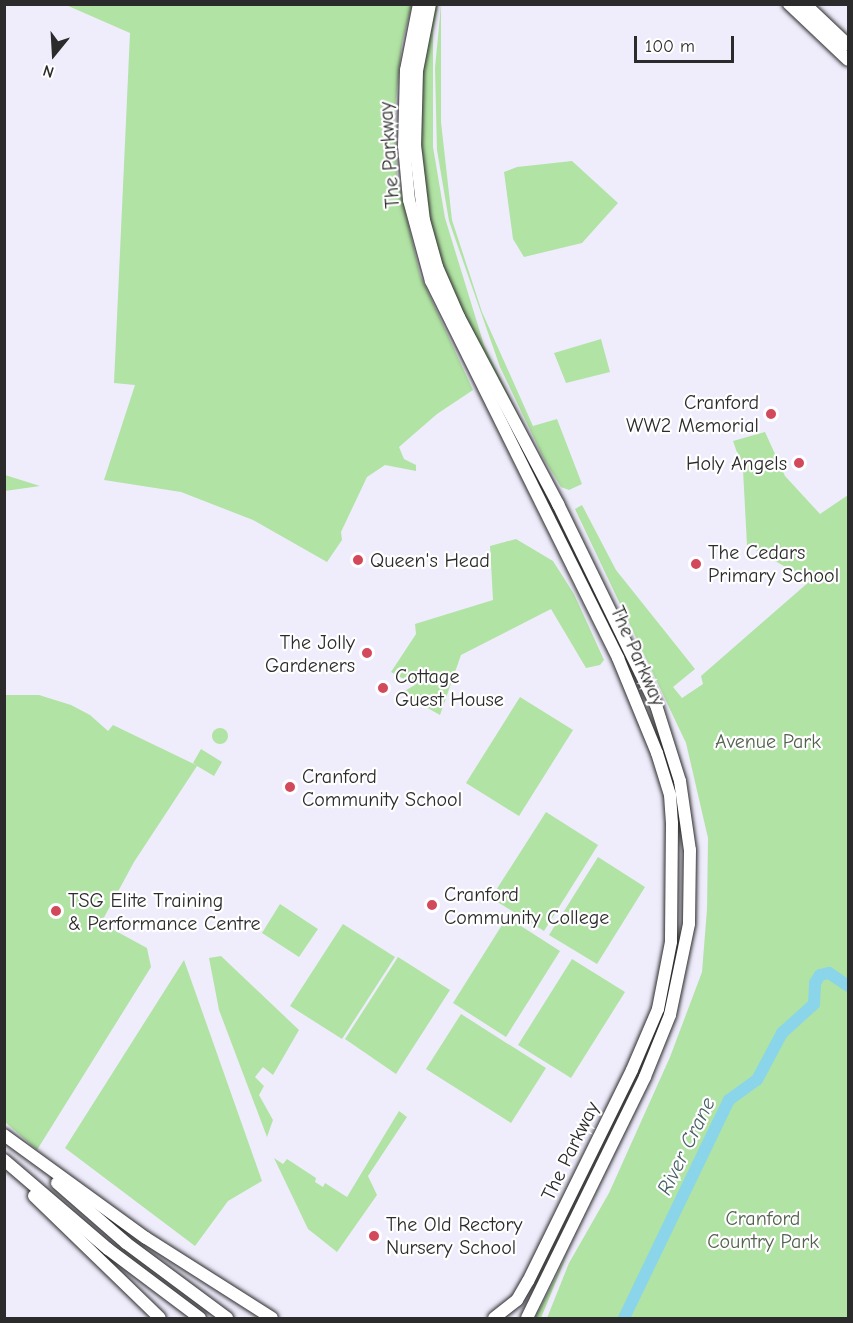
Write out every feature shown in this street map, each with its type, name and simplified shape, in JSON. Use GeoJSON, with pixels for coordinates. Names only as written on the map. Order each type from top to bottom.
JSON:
{"type":"FeatureCollection","features":[{"type":"Feature","properties":{"kind":"highway","name":"The Parkway"},"geometry":{"type":"LineString","coordinates":[[419,4],[406,70],[404,146],[409,200],[431,281],[618,658],[657,753],[670,795],[672,823],[674,909],[666,978],[658,1009],[632,1070],[528,1281],[517,1300],[494,1318]]}},
{"type":"Feature","properties":{"kind":"highway","name":"The Parkway"},"geometry":{"type":"LineString","coordinates":[[430,4],[417,71],[415,138],[424,219],[437,267],[459,317],[558,504],[656,705],[680,781],[690,850],[688,924],[670,1015],[645,1077],[527,1318]]}},
{"type":"Feature","properties":{"kind":"highway"},"geometry":{"type":"LineString","coordinates":[[789,4],[849,60]]}},
{"type":"Feature","properties":{"kind":"highway"},"geometry":{"type":"LineString","coordinates":[[805,4],[849,45]]}},
{"type":"Feature","properties":{"kind":"highway"},"geometry":{"type":"LineString","coordinates":[[4,1136],[117,1235],[227,1318]]}},
{"type":"Feature","properties":{"kind":"highway"},"geometry":{"type":"LineString","coordinates":[[4,1136],[146,1238],[272,1318]]}},
{"type":"Feature","properties":{"kind":"highway"},"geometry":{"type":"LineString","coordinates":[[4,1160],[108,1249],[200,1318]]}},
{"type":"Feature","properties":{"kind":"highway"},"geometry":{"type":"LineString","coordinates":[[4,1165],[160,1318]]}},
{"type":"Feature","properties":{"kind":"green space"},"geometry":{"type":"Polygon","coordinates":[[[66,5],[412,5],[402,43],[394,117],[397,175],[420,275],[473,390],[437,414],[399,447],[404,459],[416,465],[416,471],[385,465],[367,477],[341,532],[342,540],[327,562],[253,520],[181,492],[104,480],[135,385],[114,383],[130,33],[66,5]]]}},
{"type":"Feature","properties":{"kind":"green space"},"geometry":{"type":"Polygon","coordinates":[[[433,5],[438,5],[433,31],[433,147],[445,218],[484,345],[555,489],[489,370],[445,275],[431,231],[421,183],[419,80],[433,5]]]}},
{"type":"Feature","properties":{"kind":"green space"},"geometry":{"type":"Polygon","coordinates":[[[441,5],[441,122],[452,220],[482,312],[533,426],[557,419],[582,484],[569,490],[561,487],[544,459],[500,367],[449,221],[437,150],[435,68],[441,5]]]}},
{"type":"Feature","properties":{"kind":"green space"},"geometry":{"type":"Polygon","coordinates":[[[572,161],[618,203],[582,243],[524,257],[513,239],[504,172],[517,167],[572,161]]]}},
{"type":"Feature","properties":{"kind":"green space"},"geometry":{"type":"Polygon","coordinates":[[[601,339],[610,372],[566,383],[554,353],[601,339]]]}},
{"type":"Feature","properties":{"kind":"green space","name":"Avenue Park"},"geometry":{"type":"Polygon","coordinates":[[[765,432],[785,476],[820,514],[848,495],[848,1318],[547,1318],[569,1263],[609,1193],[670,1057],[702,972],[707,909],[708,838],[686,743],[575,509],[582,505],[616,570],[695,669],[673,687],[682,698],[703,684],[701,676],[810,581],[747,545],[743,470],[733,441],[765,432]]]}},
{"type":"Feature","properties":{"kind":"green space"},"geometry":{"type":"Polygon","coordinates":[[[5,475],[40,486],[5,491],[5,475]]]}},
{"type":"Feature","properties":{"kind":"green space"},"geometry":{"type":"Polygon","coordinates":[[[516,539],[553,561],[574,594],[604,660],[600,665],[586,668],[551,609],[461,655],[440,715],[401,693],[415,685],[391,672],[416,634],[415,624],[493,600],[490,546],[516,539]]]}},
{"type":"Feature","properties":{"kind":"green space","name":"TSG Elite Training & Performance Centre"},"geometry":{"type":"Polygon","coordinates":[[[5,695],[39,695],[71,705],[90,715],[108,731],[113,725],[196,765],[193,763],[201,749],[222,762],[214,776],[197,766],[134,862],[101,923],[147,948],[151,967],[37,1150],[5,1122],[5,695]]]}},
{"type":"Feature","properties":{"kind":"green space"},"geometry":{"type":"Polygon","coordinates":[[[520,697],[573,730],[519,816],[466,783],[520,697]]]}},
{"type":"Feature","properties":{"kind":"green space"},"geometry":{"type":"Polygon","coordinates":[[[217,728],[223,728],[228,736],[226,742],[217,744],[212,739],[212,733],[217,728]]]}},
{"type":"Feature","properties":{"kind":"green space"},"geometry":{"type":"Polygon","coordinates":[[[546,812],[598,845],[544,931],[491,898],[546,812]]]}},
{"type":"Feature","properties":{"kind":"green space"},"geometry":{"type":"Polygon","coordinates":[[[598,857],[645,887],[597,964],[549,935],[598,857]]]}},
{"type":"Feature","properties":{"kind":"green space"},"geometry":{"type":"Polygon","coordinates":[[[280,904],[318,929],[299,957],[262,933],[280,904]]]}},
{"type":"Feature","properties":{"kind":"green space"},"geometry":{"type":"Polygon","coordinates":[[[507,917],[560,951],[506,1037],[453,1003],[507,917]]]}},
{"type":"Feature","properties":{"kind":"green space"},"geometry":{"type":"Polygon","coordinates":[[[343,924],[395,957],[342,1039],[290,1006],[343,924]]]}},
{"type":"Feature","properties":{"kind":"green space"},"geometry":{"type":"Polygon","coordinates":[[[221,956],[299,1030],[273,1075],[263,1067],[255,1077],[264,1086],[259,1095],[273,1120],[267,1137],[219,1010],[209,958],[221,956]]]}},
{"type":"Feature","properties":{"kind":"green space"},"geometry":{"type":"Polygon","coordinates":[[[398,957],[450,990],[396,1074],[345,1039],[398,957]]]}},
{"type":"Feature","properties":{"kind":"green space"},"geometry":{"type":"Polygon","coordinates":[[[572,959],[625,992],[571,1078],[518,1045],[572,959]]]}},
{"type":"Feature","properties":{"kind":"green space"},"geometry":{"type":"Polygon","coordinates":[[[184,960],[262,1181],[228,1201],[195,1246],[65,1148],[184,960]]]}},
{"type":"Feature","properties":{"kind":"green space"},"geometry":{"type":"Polygon","coordinates":[[[461,1014],[546,1068],[511,1123],[426,1069],[461,1014]]]}},
{"type":"Feature","properties":{"kind":"green space"},"geometry":{"type":"Polygon","coordinates":[[[399,1111],[407,1117],[368,1176],[377,1195],[337,1252],[308,1229],[274,1158],[283,1164],[287,1159],[316,1178],[315,1182],[323,1187],[325,1183],[347,1197],[399,1111]]]}},
{"type":"Feature","properties":{"kind":"green space"},"geometry":{"type":"Polygon","coordinates":[[[569,1250],[541,1318],[535,1318],[551,1287],[569,1250]]]}},
{"type":"Feature","properties":{"kind":"waterway","name":"River Crane"},"geometry":{"type":"LineString","coordinates":[[624,1318],[729,1100],[757,1080],[782,1033],[814,1004],[815,983],[820,975],[829,973],[848,986]]}},
{"type":"Feature","properties":{"kind":"place","name":"Cranford WW2 Memorial"},"geometry":{"type":"Point","coordinates":[771,414]}},
{"type":"Feature","properties":{"kind":"place","name":"Holy Angels"},"geometry":{"type":"Point","coordinates":[799,463]}},
{"type":"Feature","properties":{"kind":"place","name":"Queen's Head"},"geometry":{"type":"Point","coordinates":[358,560]}},
{"type":"Feature","properties":{"kind":"place","name":"The Cedars Primary School"},"geometry":{"type":"Point","coordinates":[696,564]}},
{"type":"Feature","properties":{"kind":"place","name":"The Jolly Gardeners"},"geometry":{"type":"Point","coordinates":[367,653]}},
{"type":"Feature","properties":{"kind":"place","name":"Cottage Guest House"},"geometry":{"type":"Point","coordinates":[383,688]}},
{"type":"Feature","properties":{"kind":"place","name":"Cranford Community School"},"geometry":{"type":"Point","coordinates":[290,787]}},
{"type":"Feature","properties":{"kind":"place","name":"Cranford Community College"},"geometry":{"type":"Point","coordinates":[432,905]}},
{"type":"Feature","properties":{"kind":"place","name":"TSG Elite Training & Performance Centre"},"geometry":{"type":"Point","coordinates":[56,911]}},
{"type":"Feature","properties":{"kind":"place","name":"The Old Rectory Nursery School"},"geometry":{"type":"Point","coordinates":[374,1236]}},
{"type":"Feature","properties":{"kind":"park label","name":"Cranford Country Park"},"geometry":{"type":"Point","coordinates":[763,1230]}}]}
